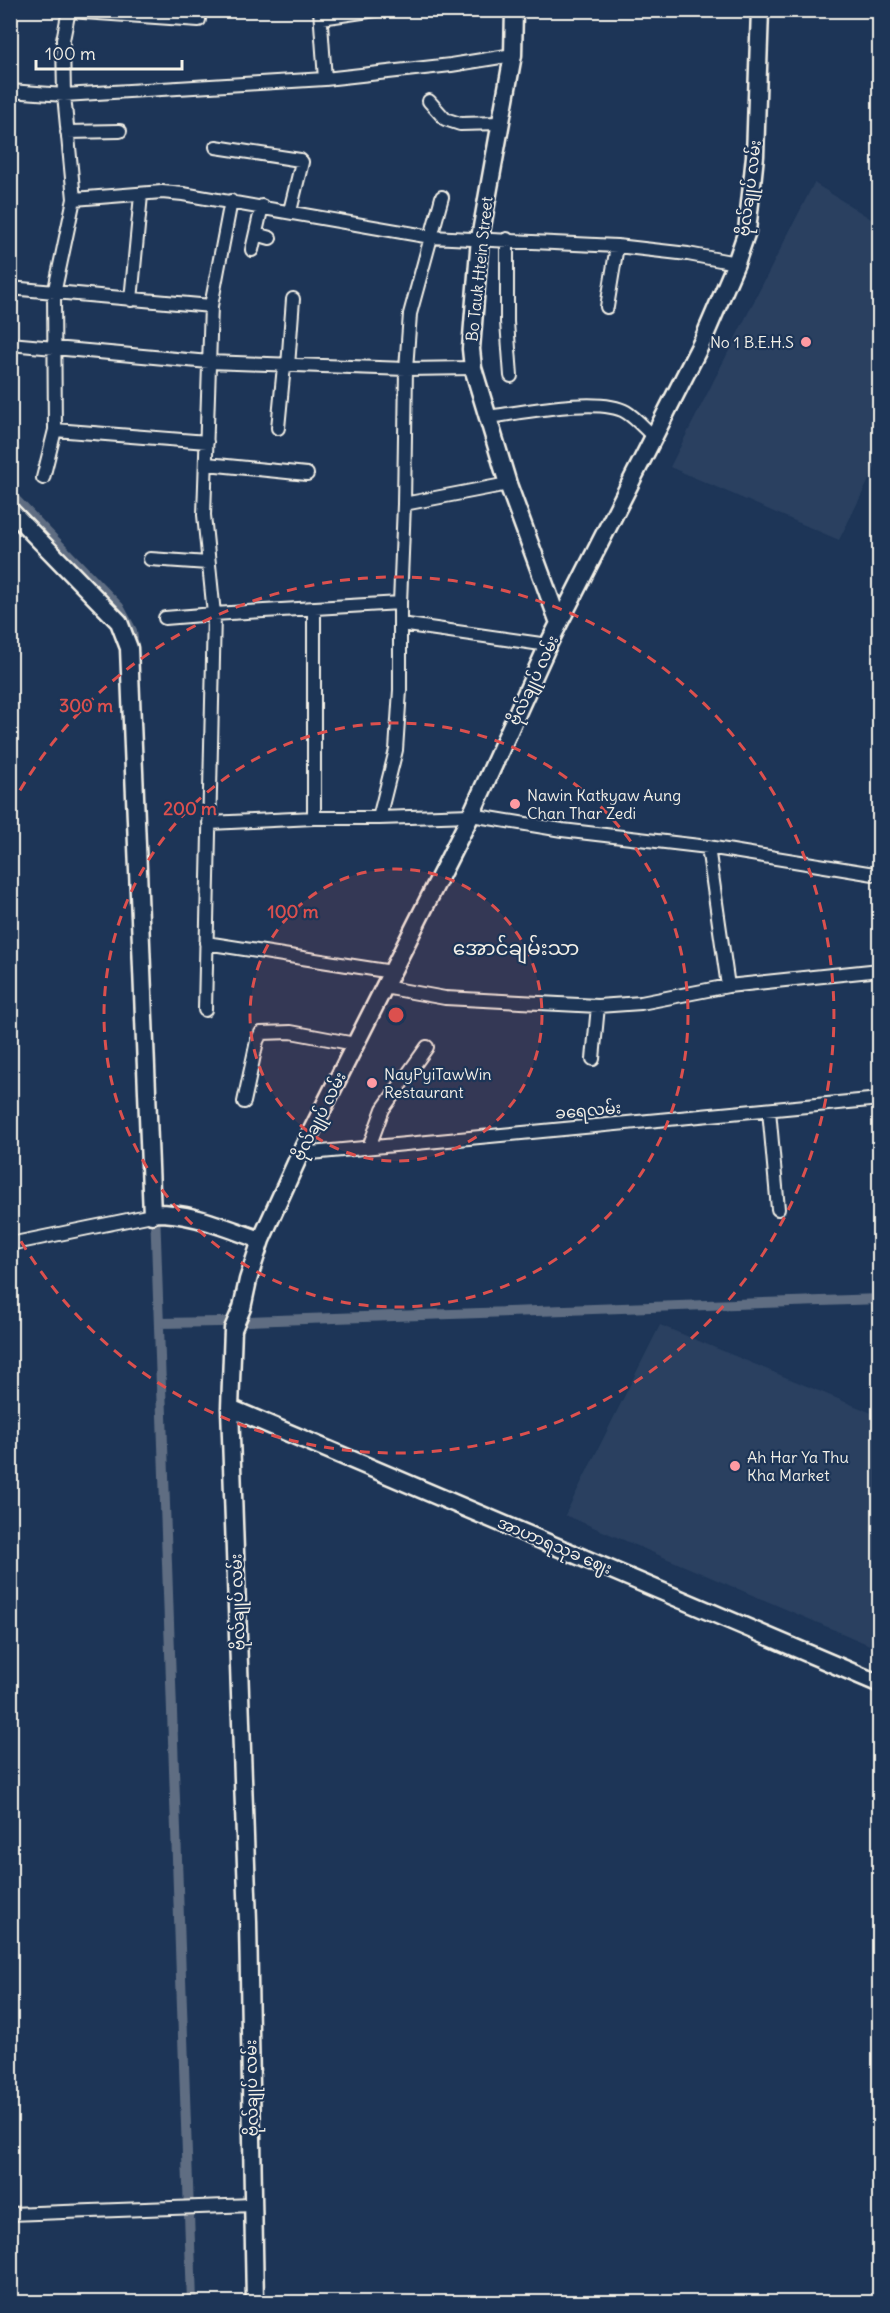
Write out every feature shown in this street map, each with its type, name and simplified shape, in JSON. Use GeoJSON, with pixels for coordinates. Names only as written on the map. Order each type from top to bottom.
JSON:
{"type":"FeatureCollection","features":[{"type":"Feature","properties":{"kind":"main road","name":"Bo Tauk Htein Street"},"geometry":{"type":"LineString","coordinates":[[514,10],[513,55],[480,238],[471,349],[473,368],[508,484],[560,623]]}},
{"type":"Feature","properties":{"kind":"main road","name":"ဗိုလ်ချုပ် လမ်း"},"geometry":{"type":"LineString","coordinates":[[255,2302],[248,1922],[231,1408],[233,1329],[242,1308],[261,1240],[300,1154],[471,815],[548,645],[703,340],[736,263],[747,231],[755,156],[760,10]]}},
{"type":"Feature","properties":{"kind":"main road"},"geometry":{"type":"LineString","coordinates":[[10,510],[119,622],[129,648],[155,1214],[196,1217],[261,1240]]}},
{"type":"Feature","properties":{"kind":"main road","name":"အာဟာရသုခ ဈေး"},"geometry":{"type":"LineString","coordinates":[[231,1408],[879,1684]]}},
{"type":"Feature","properties":{"kind":"street"},"geometry":{"type":"LineString","coordinates":[[43,478],[55,430],[54,294],[74,199],[64,95],[63,40],[69,11],[199,20],[199,10]]}},
{"type":"Feature","properties":{"kind":"street"},"geometry":{"type":"LineString","coordinates":[[325,79],[320,14],[376,10]]}},
{"type":"Feature","properties":{"kind":"street"},"geometry":{"type":"LineString","coordinates":[[10,91],[64,95],[325,79],[451,65],[513,55]]}},
{"type":"Feature","properties":{"kind":"street"},"geometry":{"type":"LineString","coordinates":[[429,100],[445,119],[460,124],[500,123]]}},
{"type":"Feature","properties":{"kind":"street"},"geometry":{"type":"LineString","coordinates":[[67,132],[120,130]]}},
{"type":"Feature","properties":{"kind":"street"},"geometry":{"type":"LineString","coordinates":[[216,147],[300,160],[302,162],[290,211]]}},
{"type":"Feature","properties":{"kind":"street"},"geometry":{"type":"LineString","coordinates":[[74,199],[162,192],[262,206],[431,237],[617,246],[688,254],[736,263]]}},
{"type":"Feature","properties":{"kind":"street"},"geometry":{"type":"LineString","coordinates":[[131,300],[141,195]]}},
{"type":"Feature","properties":{"kind":"street"},"geometry":{"type":"LineString","coordinates":[[379,818],[396,750],[400,690],[406,369],[410,315],[442,197]]}},
{"type":"Feature","properties":{"kind":"street"},"geometry":{"type":"LineString","coordinates":[[205,1010],[213,614],[204,515],[211,306],[231,201]]}},
{"type":"Feature","properties":{"kind":"street"},"geometry":{"type":"LineString","coordinates":[[252,250],[262,206]]}},
{"type":"Feature","properties":{"kind":"street"},"geometry":{"type":"LineString","coordinates":[[256,234],[270,238]]}},
{"type":"Feature","properties":{"kind":"street"},"geometry":{"type":"LineString","coordinates":[[507,239],[507,322],[511,376]]}},
{"type":"Feature","properties":{"kind":"street"},"geometry":{"type":"LineString","coordinates":[[607,307],[617,246]]}},
{"type":"Feature","properties":{"kind":"street"},"geometry":{"type":"LineString","coordinates":[[10,288],[54,294],[211,306]]}},
{"type":"Feature","properties":{"kind":"street"},"geometry":{"type":"LineString","coordinates":[[278,428],[293,299]]}},
{"type":"Feature","properties":{"kind":"street"},"geometry":{"type":"LineString","coordinates":[[10,344],[209,363],[406,369],[473,368]]}},
{"type":"Feature","properties":{"kind":"street"},"geometry":{"type":"LineString","coordinates":[[488,417],[605,405],[628,413],[654,437]]}},
{"type":"Feature","properties":{"kind":"street"},"geometry":{"type":"LineString","coordinates":[[55,430],[207,442]]}},
{"type":"Feature","properties":{"kind":"street"},"geometry":{"type":"LineString","coordinates":[[207,464],[307,474]]}},
{"type":"Feature","properties":{"kind":"street"},"geometry":{"type":"LineString","coordinates":[[404,504],[508,484]]}},
{"type":"Feature","properties":{"kind":"street"},"geometry":{"type":"LineString","coordinates":[[150,559],[208,563]]}},
{"type":"Feature","properties":{"kind":"street"},"geometry":{"type":"LineString","coordinates":[[165,618],[400,603]]}},
{"type":"Feature","properties":{"kind":"street"},"geometry":{"type":"LineString","coordinates":[[314,609],[314,818]]}},
{"type":"Feature","properties":{"kind":"street"},"geometry":{"type":"LineString","coordinates":[[401,624],[548,645]]}},
{"type":"Feature","properties":{"kind":"street"},"geometry":{"type":"LineString","coordinates":[[208,823],[471,815],[562,830],[708,847],[879,875]]}},
{"type":"Feature","properties":{"kind":"street"},"geometry":{"type":"LineString","coordinates":[[708,847],[728,986]]}},
{"type":"Feature","properties":{"kind":"street"},"geometry":{"type":"LineString","coordinates":[[206,943],[392,972]]}},
{"type":"Feature","properties":{"kind":"street"},"geometry":{"type":"LineString","coordinates":[[384,987],[445,998],[598,1006],[652,1001],[728,986],[879,970]]}},
{"type":"Feature","properties":{"kind":"street"},"geometry":{"type":"LineString","coordinates":[[593,1059],[598,1006]]}},
{"type":"Feature","properties":{"kind":"street"},"geometry":{"type":"LineString","coordinates":[[244,1102],[257,1041],[261,1033],[291,1032],[355,1044]]}},
{"type":"Feature","properties":{"kind":"street"},"geometry":{"type":"LineString","coordinates":[[369,1148],[383,1109],[427,1047]]}},
{"type":"Feature","properties":{"kind":"street","name":"ခရေလမ်း"},"geometry":{"type":"LineString","coordinates":[[300,1154],[879,1099]]}},
{"type":"Feature","properties":{"kind":"street"},"geometry":{"type":"LineString","coordinates":[[769,1110],[778,1209]]}},
{"type":"Feature","properties":{"kind":"street"},"geometry":{"type":"LineString","coordinates":[[10,1244],[155,1214]]}},
{"type":"Feature","properties":{"kind":"street"},"geometry":{"type":"LineString","coordinates":[[10,2214],[253,2205]]}},
{"type":"Feature","properties":{"kind":"shaded area","name":"No 1 B.E.H.S"},"geometry":{"type":"Polygon","coordinates":[[[814,183],[879,224],[879,460],[839,540],[670,467],[814,183]]]}},
{"type":"Feature","properties":{"kind":"shaded area","name":"Ah Har Ya Thu Kha Market"},"geometry":{"type":"Polygon","coordinates":[[[660,1325],[879,1416],[879,1649],[565,1515],[660,1325]]]}},
{"type":"Feature","properties":{"kind":"waterway"},"geometry":{"type":"LineString","coordinates":[[10,494],[119,607],[132,631],[134,647]]}},
{"type":"Feature","properties":{"kind":"waterway"},"geometry":{"type":"LineString","coordinates":[[155,1209],[192,2302]]}},
{"type":"Feature","properties":{"kind":"waterway"},"geometry":{"type":"LineString","coordinates":[[159,1323],[880,1299]]}},
{"type":"Feature","properties":{"kind":"place","name":"No 1 B.E.H.S"},"geometry":{"type":"Point","coordinates":[806,342]}},
{"type":"Feature","properties":{"kind":"place","name":"Nawin Katkyaw Aung Chan Thar Zedi"},"geometry":{"type":"Point","coordinates":[515,804]}},
{"type":"Feature","properties":{"kind":"place","name":"NayPyiTawWin Restaurant"},"geometry":{"type":"Point","coordinates":[372,1083]}},
{"type":"Feature","properties":{"kind":"place","name":"Ah Har Ya Thu Kha Market"},"geometry":{"type":"Point","coordinates":[735,1466]}},
{"type":"Feature","properties":{"kind":"district","name":"အောင်ချမ်းသာ"},"geometry":{"type":"Point","coordinates":[516,947]}}]}
